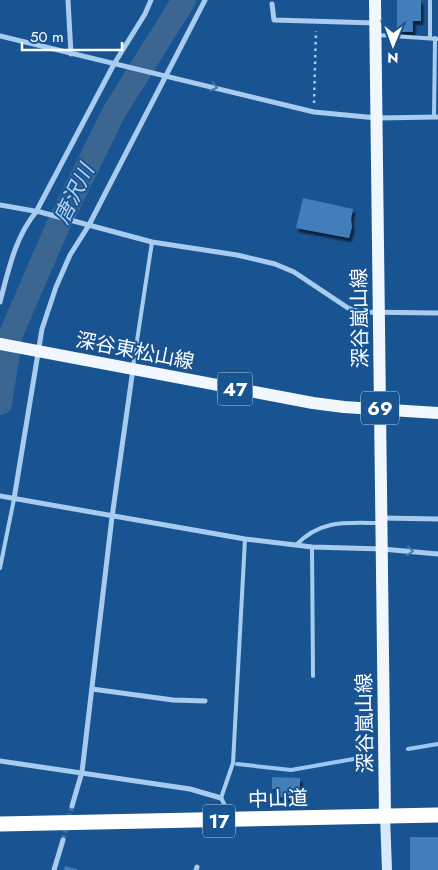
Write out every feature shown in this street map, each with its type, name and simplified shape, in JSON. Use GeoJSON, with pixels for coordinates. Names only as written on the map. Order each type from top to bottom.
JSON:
{"type":"FeatureCollection","features":[{"type":"Feature","properties":{"kind":"highway","name":"中山道"},"geometry":{"type":"LineString","coordinates":[[0,824],[438,815]]}},
{"type":"Feature","properties":{"kind":"main road","name":"深谷嵐山線"},"geometry":{"type":"LineString","coordinates":[[375,0],[385,816]]}},
{"type":"Feature","properties":{"kind":"main road","name":"47"},"geometry":{"type":"LineString","coordinates":[[0,344],[36,351]]}},
{"type":"Feature","properties":{"kind":"main road","name":"深谷東松山線"},"geometry":{"type":"LineString","coordinates":[[36,351],[304,402],[344,407],[438,413]]}},
{"type":"Feature","properties":{"kind":"street"},"geometry":{"type":"LineString","coordinates":[[68,0],[71,54]]}},
{"type":"Feature","properties":{"kind":"street"},"geometry":{"type":"LineString","coordinates":[[0,302],[10,267],[27,223],[38,212],[114,64],[145,14],[151,0]]}},
{"type":"Feature","properties":{"kind":"street"},"geometry":{"type":"LineString","coordinates":[[12,499],[36,351],[56,287],[86,224],[205,0]]}},
{"type":"Feature","properties":{"kind":"street"},"geometry":{"type":"LineString","coordinates":[[272,4],[274,20],[316,22],[375,29]]}},
{"type":"Feature","properties":{"kind":"street"},"geometry":{"type":"LineString","coordinates":[[0,36],[314,112],[377,118],[436,117]]}},
{"type":"Feature","properties":{"kind":"street"},"geometry":{"type":"LineString","coordinates":[[0,205],[38,212],[152,242],[228,253],[275,264],[294,272],[348,308],[360,312],[438,313]]}},
{"type":"Feature","properties":{"kind":"street"},"geometry":{"type":"LineString","coordinates":[[72,806],[82,772],[112,516],[133,370]]}},
{"type":"Feature","properties":{"kind":"street"},"geometry":{"type":"LineString","coordinates":[[0,496],[245,539],[312,547],[382,549],[438,554]]}},
{"type":"Feature","properties":{"kind":"street"},"geometry":{"type":"LineString","coordinates":[[382,521],[438,519]]}},
{"type":"Feature","properties":{"kind":"street"},"geometry":{"type":"LineString","coordinates":[[92,690],[173,700],[205,701]]}},
{"type":"Feature","properties":{"kind":"street"},"geometry":{"type":"LineString","coordinates":[[0,761],[190,790],[221,798]]}},
{"type":"Feature","properties":{"kind":"street"},"geometry":{"type":"LineString","coordinates":[[385,816],[387,870]]}},
{"type":"Feature","properties":{"kind":"street"},"geometry":{"type":"LineString","coordinates":[[54,870],[63,840]]}},
{"type":"Feature","properties":{"kind":"lane"},"geometry":{"type":"LineString","coordinates":[[430,0],[434,38],[436,117]]}},
{"type":"Feature","properties":{"kind":"lane"},"geometry":{"type":"LineString","coordinates":[[375,29],[434,38]]}},
{"type":"Feature","properties":{"kind":"lane"},"geometry":{"type":"LineString","coordinates":[[133,370],[152,242]]}},
{"type":"Feature","properties":{"kind":"lane"},"geometry":{"type":"LineString","coordinates":[[0,568],[12,499]]}},
{"type":"Feature","properties":{"kind":"lane"},"geometry":{"type":"LineString","coordinates":[[295,545],[306,535],[332,524],[382,521]]}},
{"type":"Feature","properties":{"kind":"lane"},"geometry":{"type":"LineString","coordinates":[[232,820],[221,798],[233,763],[245,539]]}},
{"type":"Feature","properties":{"kind":"lane"},"geometry":{"type":"LineString","coordinates":[[312,547],[313,676]]}},
{"type":"Feature","properties":{"kind":"path"},"geometry":{"type":"LineString","coordinates":[[314,112],[316,22]]}},
{"type":"Feature","properties":{"kind":"building"},"geometry":{"type":"Polygon","coordinates":[[[397,0],[421,0],[421,21],[413,21],[413,32],[397,32],[397,0]]]}},
{"type":"Feature","properties":{"kind":"building"},"geometry":{"type":"Polygon","coordinates":[[[303,198],[353,209],[349,238],[296,228],[303,198]]]}},
{"type":"Feature","properties":{"kind":"building"},"geometry":{"type":"Polygon","coordinates":[[[272,777],[300,778],[300,798],[275,797],[276,789],[272,789],[272,777]]]}},
{"type":"Feature","properties":{"kind":"building"},"geometry":{"type":"Polygon","coordinates":[[[410,837],[438,837],[438,870],[410,870],[410,837]]]}},
{"type":"Feature","properties":{"kind":"building"},"geometry":{"type":"Polygon","coordinates":[[[65,866],[77,869],[77,870],[64,870],[65,866]]]}},
{"type":"Feature","properties":{"kind":"waterway","name":"唐沢川"},"geometry":{"type":"LineString","coordinates":[[0,403],[11,334],[56,230],[114,112],[184,0]]}},
{"type":"Feature","properties":{"kind":"waterway"},"geometry":{"type":"LineString","coordinates":[[408,749],[438,744]]}},
{"type":"Feature","properties":{"kind":"waterway"},"geometry":{"type":"LineString","coordinates":[[237,764],[291,770],[365,757]]}},
{"type":"Feature","properties":{"kind":"tunnel"},"geometry":{"type":"LineString","coordinates":[[63,840],[72,806]]}}]}
